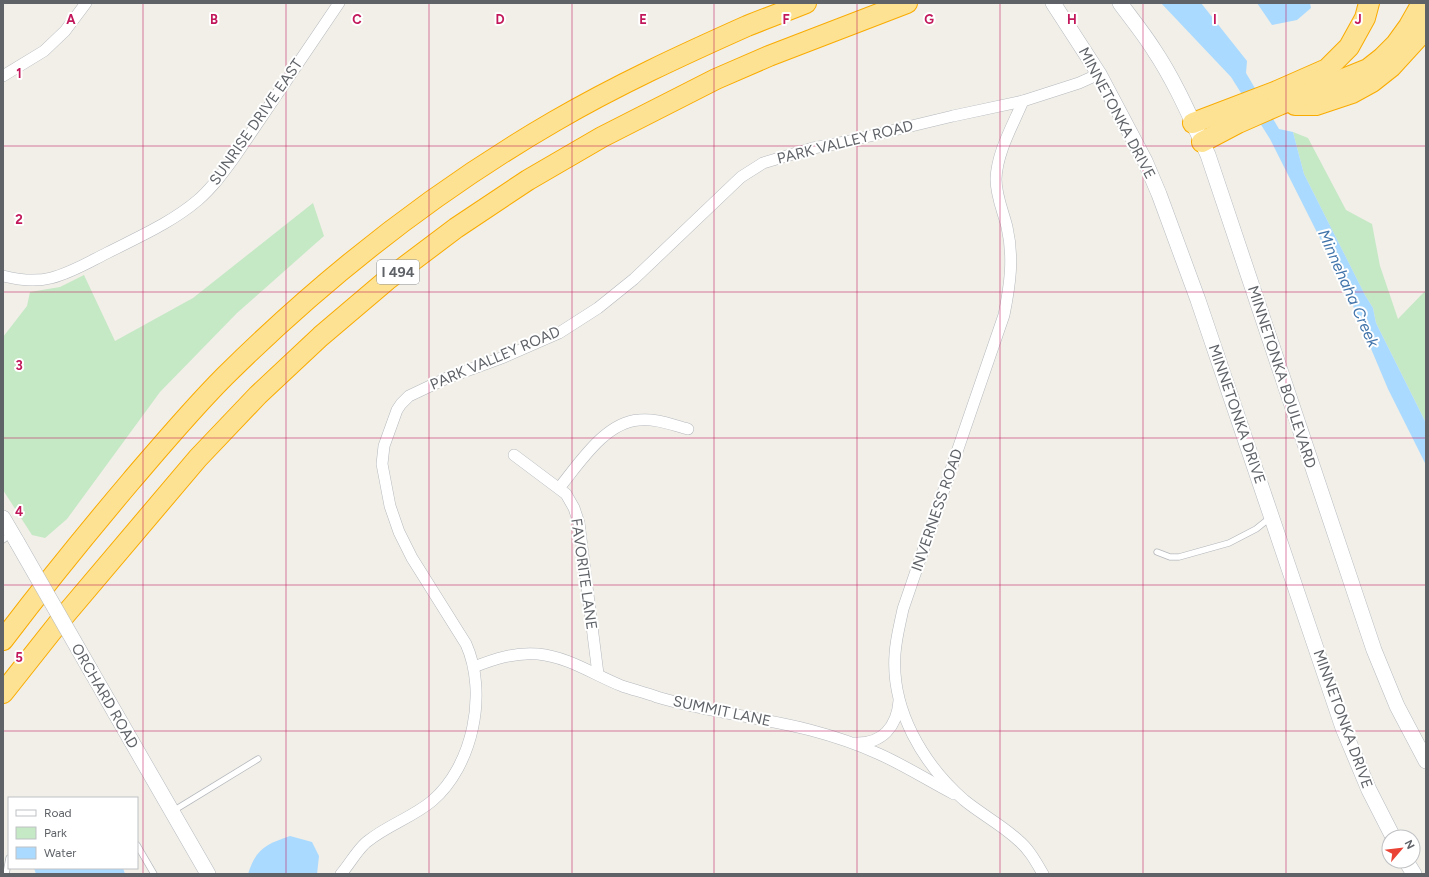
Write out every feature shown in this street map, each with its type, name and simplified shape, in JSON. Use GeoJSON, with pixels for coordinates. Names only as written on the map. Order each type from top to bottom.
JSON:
{"type":"FeatureCollection","features":[{"type":"Feature","properties":{"kind":"highway","name":"I 494"},"geometry":{"type":"LineString","coordinates":[[3,640],[111,505],[183,421],[224,377],[307,299],[384,235],[425,205],[555,121],[606,93],[670,61],[750,25],[806,3]]}},
{"type":"Feature","properties":{"kind":"highway","name":"I 494"},"geometry":{"type":"LineString","coordinates":[[3,693],[60,621],[198,458],[258,395],[321,336],[387,280],[456,228],[528,180],[602,137],[716,79],[769,56],[907,3]]}},
{"type":"Feature","properties":{"kind":"highway"},"geometry":{"type":"LineString","coordinates":[[1193,123],[1277,91],[1327,69],[1349,47],[1365,18],[1369,3]]}},
{"type":"Feature","properties":{"kind":"highway"},"geometry":{"type":"LineString","coordinates":[[1202,142],[1238,123],[1368,69],[1396,44],[1409,26],[1422,3]]}},
{"type":"Feature","properties":{"kind":"highway"},"geometry":{"type":"LineString","coordinates":[[1279,105],[1316,105],[1352,93],[1372,82],[1391,67],[1426,27]]}},
{"type":"Feature","properties":{"kind":"street"},"geometry":{"type":"LineString","coordinates":[[3,76],[44,51],[65,31],[86,3]]}},
{"type":"Feature","properties":{"kind":"street","name":"SUNRISE DRIVE EAST"},"geometry":{"type":"LineString","coordinates":[[3,276],[14,279],[33,280],[51,278],[69,272],[178,216],[199,199],[218,180],[234,158],[338,3]]}},
{"type":"Feature","properties":{"kind":"street","name":"MINNETONKA DRIVE"},"geometry":{"type":"LineString","coordinates":[[1053,3],[1099,74],[1145,162],[1170,222],[1207,324],[1343,728],[1369,790],[1388,829]]}},
{"type":"Feature","properties":{"kind":"street","name":"MINNETONKA BOULEVARD"},"geometry":{"type":"LineString","coordinates":[[1120,3],[1154,50],[1173,82],[1208,155],[1374,650],[1397,706],[1426,761]]}},
{"type":"Feature","properties":{"kind":"street","name":"PARK VALLEY ROAD"},"geometry":{"type":"LineString","coordinates":[[341,874],[366,842],[389,826],[431,802],[452,778],[463,757],[472,732],[477,705],[474,668],[471,655],[466,644],[412,558],[398,532],[390,506],[382,464],[384,446],[401,404],[408,396],[447,378],[497,360],[559,333],[598,308],[634,279],[741,177],[764,164],[813,148],[1023,101],[1072,85],[1099,74]]}},
{"type":"Feature","properties":{"kind":"street","name":"INVERNESS ROAD"},"geometry":{"type":"LineString","coordinates":[[1023,101],[998,159],[996,179],[999,200],[1007,228],[1011,257],[1010,286],[1005,308],[903,609],[895,654],[895,677],[899,700],[914,737],[928,760],[965,800],[1019,840],[1034,858],[1043,874]]}},
{"type":"Feature","properties":{"kind":"street"},"geometry":{"type":"LineString","coordinates":[[559,488],[601,439],[618,426],[628,422],[644,420],[659,421],[688,429]]}},
{"type":"Feature","properties":{"kind":"street","name":"FAVORITE LANE"},"geometry":{"type":"LineString","coordinates":[[514,455],[566,494],[574,508],[579,523],[598,674]]}},
{"type":"Feature","properties":{"kind":"street","name":"ORCHARD ROAD"},"geometry":{"type":"LineString","coordinates":[[3,518],[11,538],[91,671],[208,874]]}},
{"type":"Feature","properties":{"kind":"street","name":"SUMMIT LANE"},"geometry":{"type":"LineString","coordinates":[[474,668],[496,658],[516,655],[537,654],[558,657],[622,686],[695,708],[772,722],[812,731],[850,742],[880,754],[965,800]]}},
{"type":"Feature","properties":{"kind":"street"},"geometry":{"type":"LineString","coordinates":[[850,742],[862,743],[875,740],[885,734],[893,724],[898,712],[899,700]]}},
{"type":"Feature","properties":{"kind":"lane"},"geometry":{"type":"LineString","coordinates":[[1158,552],[1170,557],[1179,557],[1229,543],[1272,517]]}},
{"type":"Feature","properties":{"kind":"lane"},"geometry":{"type":"LineString","coordinates":[[171,812],[258,759]]}},
{"type":"Feature","properties":{"kind":"lane"},"geometry":{"type":"LineString","coordinates":[[138,847],[154,874]]}},
{"type":"Feature","properties":{"kind":"lane"},"geometry":{"type":"LineString","coordinates":[[6,874],[8,863]]}},
{"type":"Feature","properties":{"kind":"green space"},"geometry":{"type":"Polygon","coordinates":[[[1293,132],[1308,138],[1346,210],[1372,224],[1380,266],[1398,319],[1426,290],[1426,423],[1376,323],[1373,308],[1304,174],[1293,132]]]}},
{"type":"Feature","properties":{"kind":"green space"},"geometry":{"type":"Polygon","coordinates":[[[313,203],[324,236],[237,313],[160,392],[67,519],[45,538],[32,535],[3,490],[3,337],[27,306],[30,292],[60,287],[84,275],[115,341],[193,298],[313,203]]]}},
{"type":"Feature","properties":{"kind":"water","name":"Minnehaha Creek"},"geometry":{"type":"Polygon","coordinates":[[[1161,3],[1201,3],[1247,61],[1246,73],[1279,129],[1293,132],[1304,174],[1373,308],[1376,323],[1426,423],[1426,465],[1388,389],[1348,294],[1270,139],[1231,77],[1161,3]]]}},
{"type":"Feature","properties":{"kind":"water"},"geometry":{"type":"Polygon","coordinates":[[[1257,3],[1310,3],[1311,8],[1297,20],[1272,25],[1257,3]]]}},
{"type":"Feature","properties":{"kind":"water"},"geometry":{"type":"Polygon","coordinates":[[[290,836],[312,842],[319,856],[317,874],[248,874],[255,858],[263,848],[290,836]]]}},
{"type":"Feature","properties":{"kind":"water"},"geometry":{"type":"Polygon","coordinates":[[[34,869],[123,869],[125,874],[36,874],[34,869]]]}}]}
